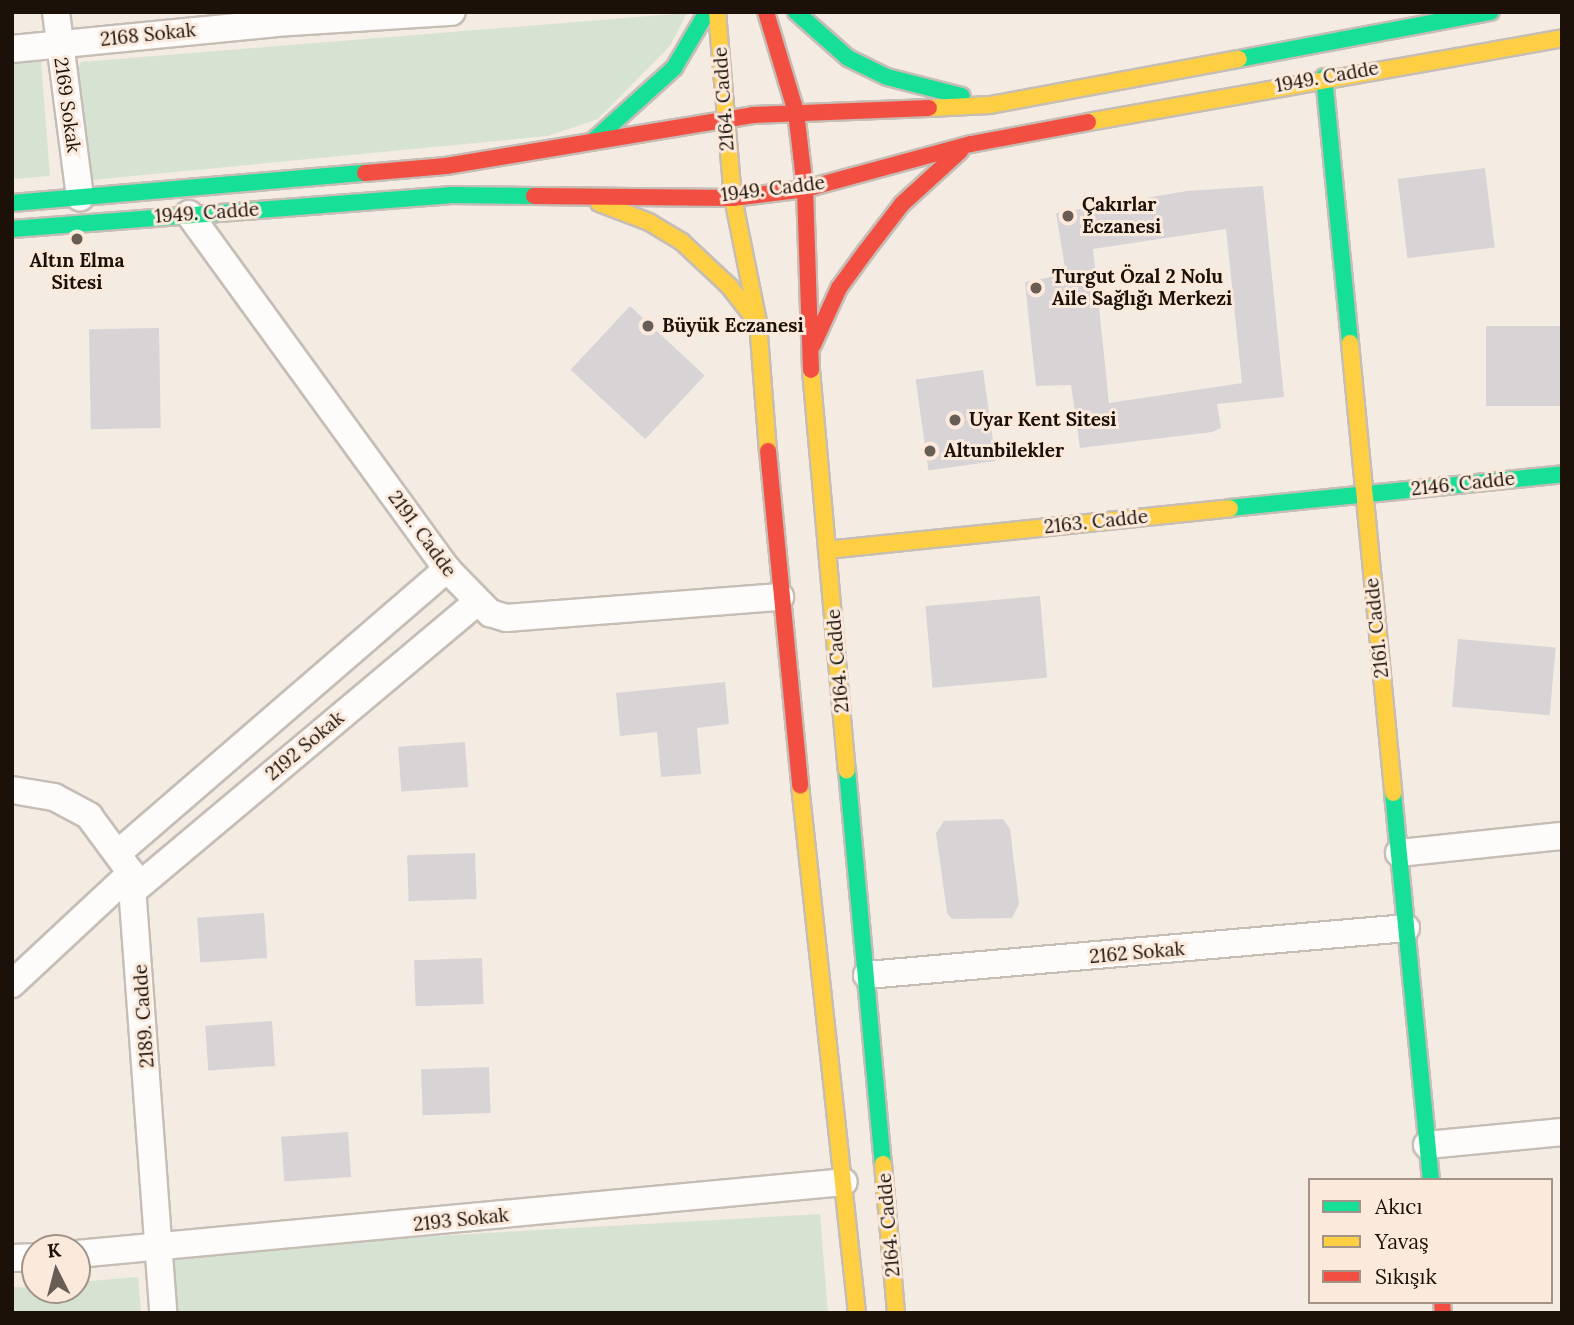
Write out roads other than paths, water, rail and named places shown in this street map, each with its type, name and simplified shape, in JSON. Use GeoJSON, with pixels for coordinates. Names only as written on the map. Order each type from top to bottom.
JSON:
{"type":"FeatureCollection","features":[{"type":"Feature","properties":{"kind":"street","name":"2169 Sokak"},"geometry":{"type":"LineString","coordinates":[[56,12],[58,44],[80,197]]}},
{"type":"Feature","properties":{"kind":"street","name":"2168 Sokak"},"geometry":{"type":"LineString","coordinates":[[12,49],[274,18],[452,12]]}},
{"type":"Feature","properties":{"kind":"street"},"geometry":{"type":"LineString","coordinates":[[590,144],[674,68],[707,12]]}},
{"type":"Feature","properties":{"kind":"street","name":"2164. Cadde"},"geometry":{"type":"LineString","coordinates":[[717,12],[723,120],[733,198],[758,322],[780,597],[857,1313]]}},
{"type":"Feature","properties":{"kind":"street","name":"2164. Cadde"},"geometry":{"type":"LineString","coordinates":[[766,12],[796,111],[805,189],[809,352],[896,1313]]}},
{"type":"Feature","properties":{"kind":"street"},"geometry":{"type":"LineString","coordinates":[[796,12],[848,58],[877,72],[990,105]]}},
{"type":"Feature","properties":{"kind":"street","name":"1949. Cadde"},"geometry":{"type":"LineString","coordinates":[[12,203],[446,166],[723,120],[796,111],[990,105],[1490,12]]}},
{"type":"Feature","properties":{"kind":"street","name":"1949. Cadde"},"geometry":{"type":"LineString","coordinates":[[12,229],[450,195],[568,193],[733,198],[805,189],[971,144],[1324,77],[1562,38]]}},
{"type":"Feature","properties":{"kind":"street","name":"2161. Cadde"},"geometry":{"type":"LineString","coordinates":[[1324,77],[1430,1178]]}},
{"type":"Feature","properties":{"kind":"street"},"geometry":{"type":"LineString","coordinates":[[809,352],[839,288],[902,204],[971,144]]}},
{"type":"Feature","properties":{"kind":"street"},"geometry":{"type":"LineString","coordinates":[[568,193],[623,211],[682,242],[729,286],[758,322]]}},
{"type":"Feature","properties":{"kind":"street","name":"2191. Cadde"},"geometry":{"type":"LineString","coordinates":[[189,214],[447,569],[476,603],[506,618],[780,597]]}},
{"type":"Feature","properties":{"kind":"street","name":"2146. Cadde"},"geometry":{"type":"LineString","coordinates":[[1364,494],[1562,474]]}},
{"type":"Feature","properties":{"kind":"street","name":"2163. Cadde"},"geometry":{"type":"LineString","coordinates":[[828,550],[1364,494]]}},
{"type":"Feature","properties":{"kind":"street","name":"2192 Sokak"},"geometry":{"type":"LineString","coordinates":[[12,984],[447,569]]}},
{"type":"Feature","properties":{"kind":"street","name":"2192 Sokak"},"geometry":{"type":"LineString","coordinates":[[128,872],[476,603]]}},
{"type":"Feature","properties":{"kind":"street"},"geometry":{"type":"LineString","coordinates":[[12,790],[54,797],[89,816],[128,872]]}},
{"type":"Feature","properties":{"kind":"street"},"geometry":{"type":"LineString","coordinates":[[1399,853],[1562,836]]}},
{"type":"Feature","properties":{"kind":"street","name":"2189. Cadde"},"geometry":{"type":"LineString","coordinates":[[128,872],[163,1313]]}},
{"type":"Feature","properties":{"kind":"street","name":"2162 Sokak"},"geometry":{"type":"LineString","coordinates":[[867,975],[1406,928]]}},
{"type":"Feature","properties":{"kind":"street"},"geometry":{"type":"LineString","coordinates":[[1427,1145],[1562,1132]]}},
{"type":"Feature","properties":{"kind":"street","name":"2193 Sokak"},"geometry":{"type":"LineString","coordinates":[[91,1253],[160,1249],[844,1182]]}},
{"type":"Feature","properties":{"kind":"place","name":"Çakırlar Eczanesi"},"geometry":{"type":"Point","coordinates":[1068,216]}},
{"type":"Feature","properties":{"kind":"place","name":"Altın Elma Sitesi"},"geometry":{"type":"Point","coordinates":[77,239]}},
{"type":"Feature","properties":{"kind":"place","name":"Turgut Özal 2 Nolu Aile Sağlığı Merkezi"},"geometry":{"type":"Point","coordinates":[1036,288]}},
{"type":"Feature","properties":{"kind":"place","name":"Büyük Eczanesi"},"geometry":{"type":"Point","coordinates":[648,326]}},
{"type":"Feature","properties":{"kind":"place","name":"Uyar Kent Sitesi"},"geometry":{"type":"Point","coordinates":[955,420]}},
{"type":"Feature","properties":{"kind":"place","name":"Altunbilekler"},"geometry":{"type":"Point","coordinates":[930,451]}}]}
